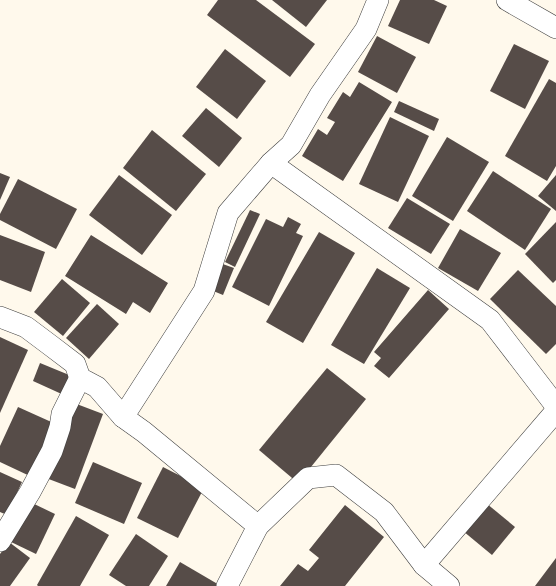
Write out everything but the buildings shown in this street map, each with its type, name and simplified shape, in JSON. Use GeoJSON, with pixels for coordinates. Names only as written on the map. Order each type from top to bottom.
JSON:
{"type":"FeatureCollection","features":[{"type":"Feature","properties":{"kind":"street"},"geometry":{"type":"LineString","coordinates":[[123,417],[204,291],[228,213],[272,163],[291,145],[320,95],[366,29],[378,0]]}},
{"type":"Feature","properties":{"kind":"street"},"geometry":{"type":"LineString","coordinates":[[507,0],[556,28]]}},
{"type":"Feature","properties":{"kind":"street"},"geometry":{"type":"LineString","coordinates":[[272,163],[490,320],[556,406]]}},
{"type":"Feature","properties":{"kind":"street"},"geometry":{"type":"LineString","coordinates":[[0,317],[26,327],[75,364],[80,378],[97,387],[123,417],[144,432],[258,526]]}},
{"type":"Feature","properties":{"kind":"street"},"geometry":{"type":"LineString","coordinates":[[0,541],[30,492],[52,451],[60,427],[62,414],[80,378]]}},
{"type":"Feature","properties":{"kind":"street"},"geometry":{"type":"LineString","coordinates":[[424,565],[556,411]]}},
{"type":"Feature","properties":{"kind":"street"},"geometry":{"type":"LineString","coordinates":[[227,586],[258,526],[308,478],[336,475],[384,512],[424,565],[449,586]]}}]}
